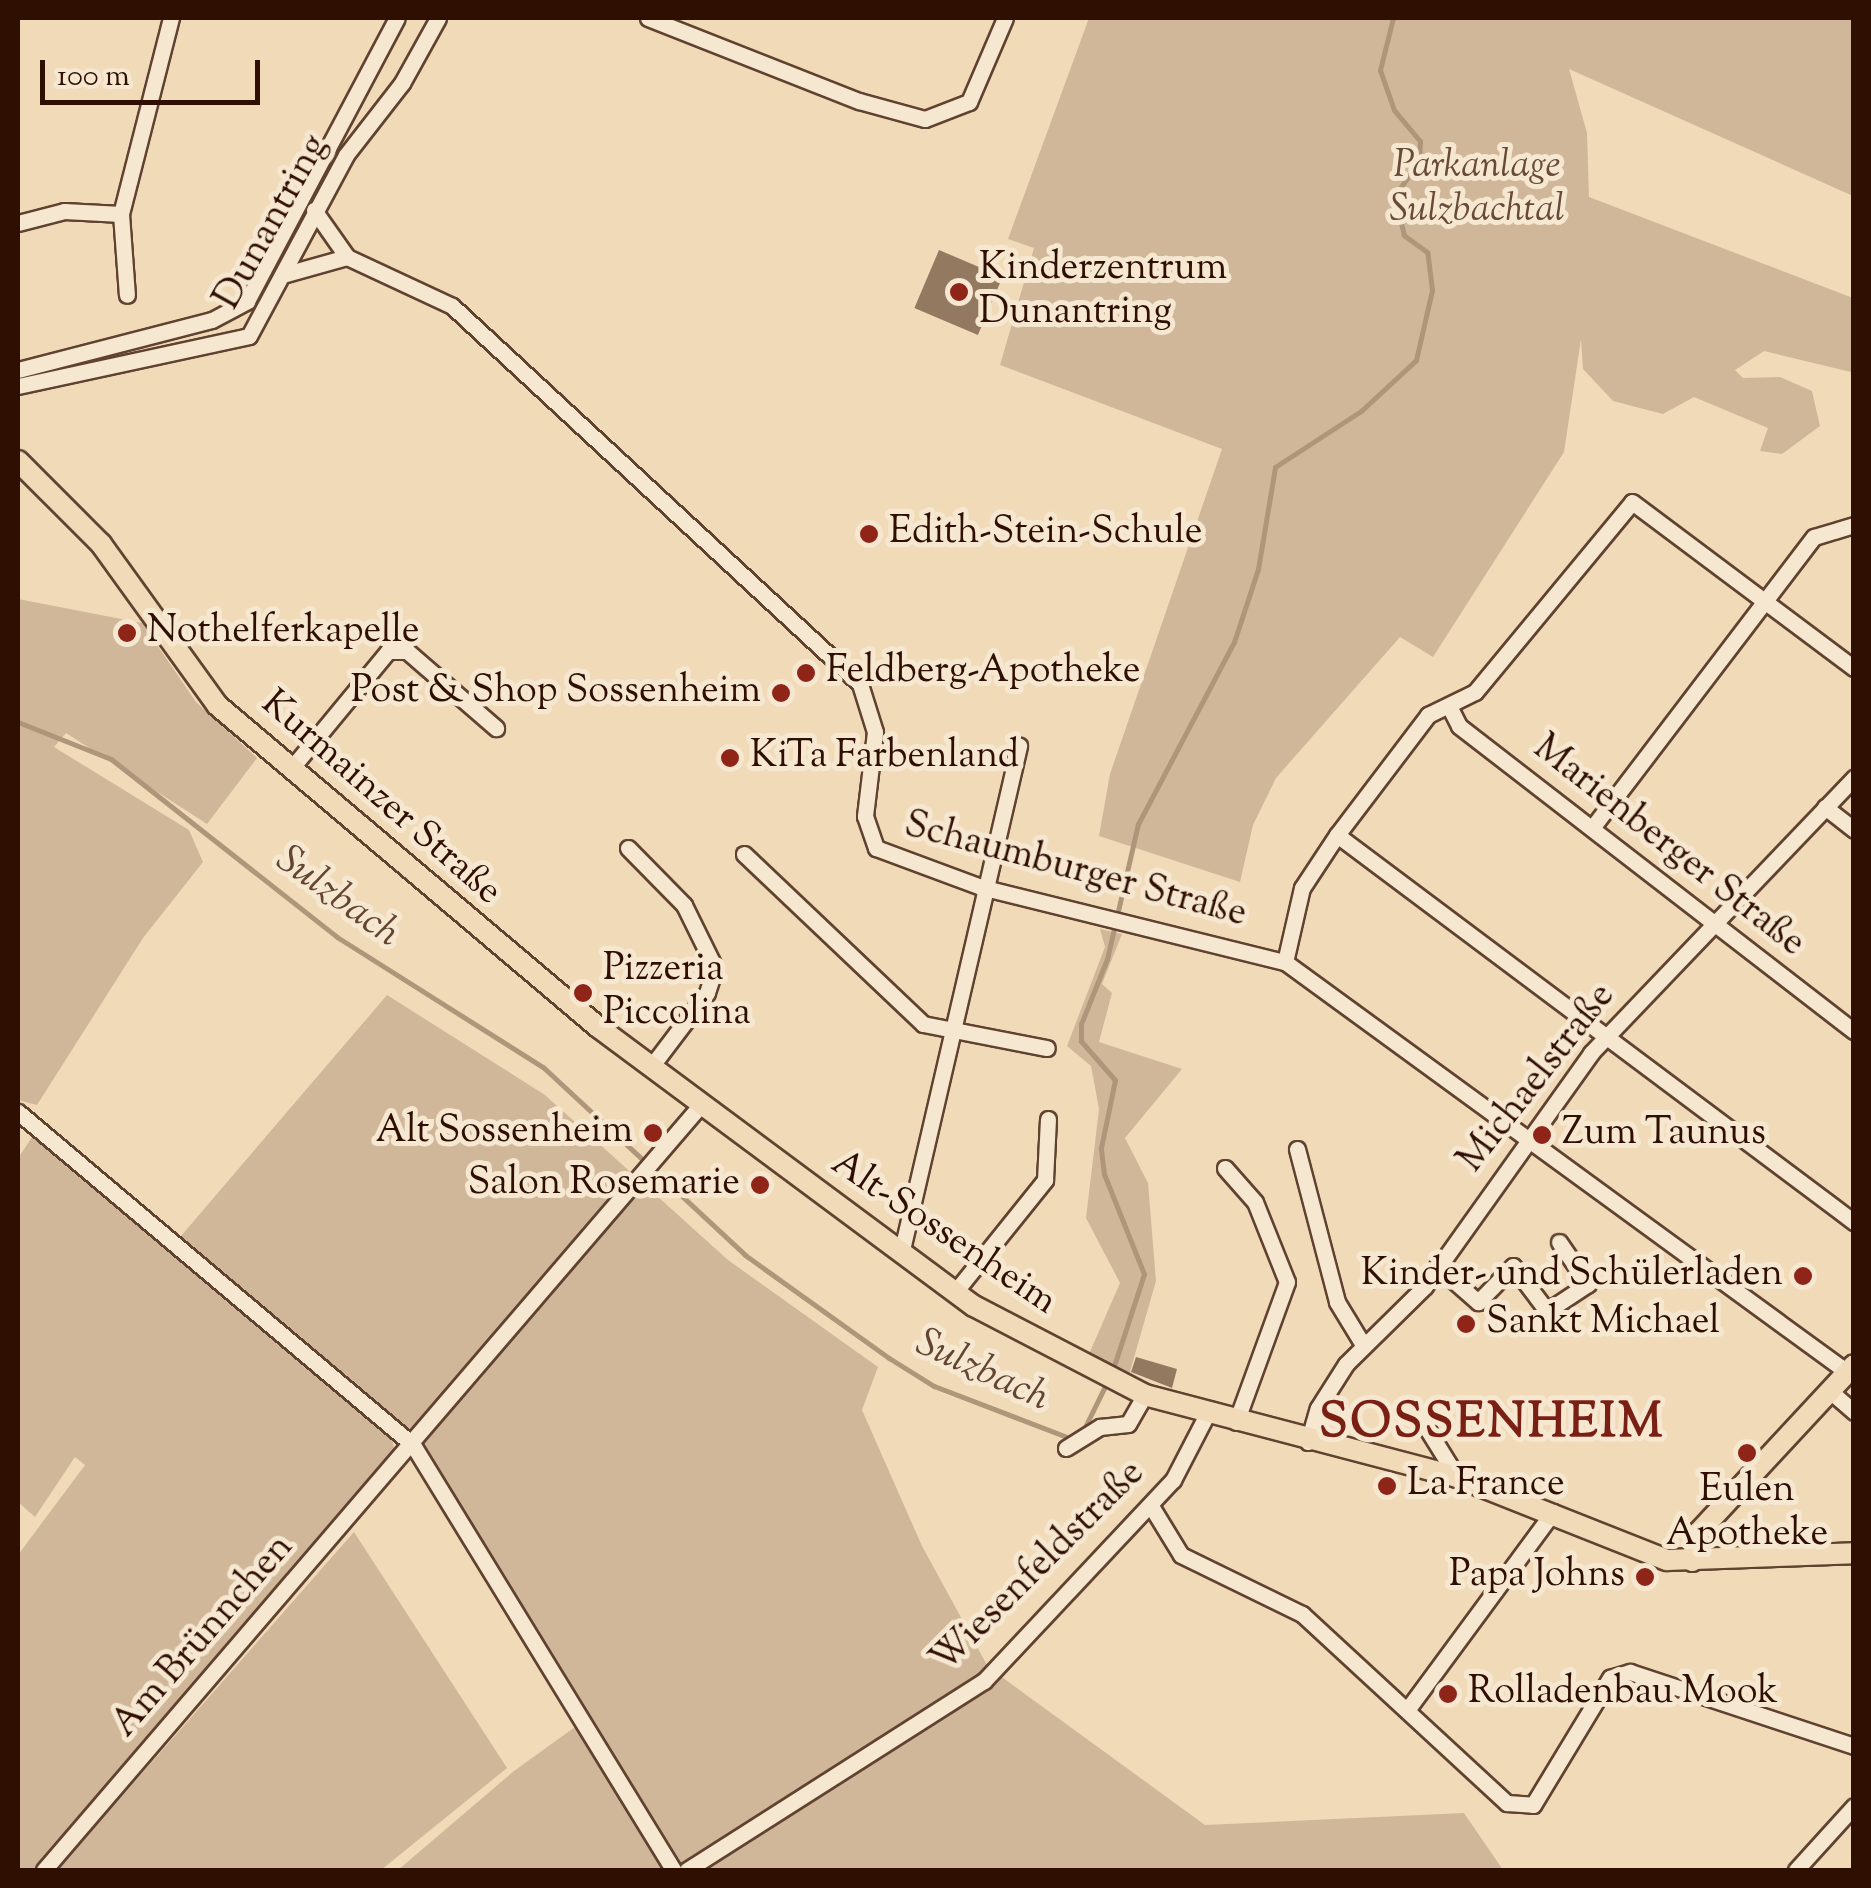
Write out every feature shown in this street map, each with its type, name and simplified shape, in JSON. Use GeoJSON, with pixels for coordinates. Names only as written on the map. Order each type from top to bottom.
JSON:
{"type":"FeatureCollection","features":[{"type":"Feature","properties":{"kind":"main road","name":"Kurmainzer Straße"},"geometry":{"type":"LineString","coordinates":[[18,461],[102,544],[202,690],[290,770],[699,1106]]}},
{"type":"Feature","properties":{"kind":"main road","name":"Alt-Sossenheim"},"geometry":{"type":"LineString","coordinates":[[699,1106],[955,1292],[1124,1387],[1308,1442],[1457,1477],[1553,1512],[1653,1556],[1692,1561],[1854,1553]]}},
{"type":"Feature","properties":{"kind":"main road"},"geometry":{"type":"LineString","coordinates":[[1692,1561],[1698,1533],[1850,1369]]}},
{"type":"Feature","properties":{"kind":"street"},"geometry":{"type":"LineString","coordinates":[[127,295],[121,214],[171,18]]}},
{"type":"Feature","properties":{"kind":"street","name":"Dunantring"},"geometry":{"type":"LineString","coordinates":[[18,386],[126,350],[183,326],[212,320],[255,290],[397,18]]}},
{"type":"Feature","properties":{"kind":"street"},"geometry":{"type":"LineString","coordinates":[[648,18],[859,102],[925,119],[968,102],[1005,18]]}},
{"type":"Feature","properties":{"kind":"street","name":"Dunantring"},"geometry":{"type":"LineString","coordinates":[[18,370],[126,350],[198,350],[225,345],[256,330],[314,210],[437,19]]}},
{"type":"Feature","properties":{"kind":"street","name":"Schaumburger Straße"},"geometry":{"type":"LineString","coordinates":[[314,210],[348,256],[452,306],[816,640],[872,708],[866,837],[888,858],[981,887],[1099,913],[1285,962],[1850,1369]]}},
{"type":"Feature","properties":{"kind":"street"},"geometry":{"type":"LineString","coordinates":[[18,220],[64,211],[121,214]]}},
{"type":"Feature","properties":{"kind":"street"},"geometry":{"type":"LineString","coordinates":[[286,274],[348,256]]}},
{"type":"Feature","properties":{"kind":"street","name":"Dunantring"},"geometry":{"type":"LineString","coordinates":[[212,320],[225,345]]}},
{"type":"Feature","properties":{"kind":"street","name":"Dunantring"},"geometry":{"type":"LineString","coordinates":[[183,326],[198,350]]}},
{"type":"Feature","properties":{"kind":"street"},"geometry":{"type":"LineString","coordinates":[[1285,962],[1302,888],[1428,715],[1450,708],[1475,692],[1632,502],[1854,668]]}},
{"type":"Feature","properties":{"kind":"street"},"geometry":{"type":"LineString","coordinates":[[1592,828],[1814,537],[1854,525]]}},
{"type":"Feature","properties":{"kind":"street"},"geometry":{"type":"LineString","coordinates":[[290,770],[388,651],[407,651],[496,728]]}},
{"type":"Feature","properties":{"kind":"street","name":"Marienberger Straße"},"geometry":{"type":"LineString","coordinates":[[1450,708],[1459,726],[1854,1031]]}},
{"type":"Feature","properties":{"kind":"street"},"geometry":{"type":"LineString","coordinates":[[901,1254],[981,887],[1019,746]]}},
{"type":"Feature","properties":{"kind":"street","name":"Michaelstraße"},"geometry":{"type":"LineString","coordinates":[[1308,1442],[1318,1408],[1362,1343],[1404,1310],[1606,1036],[1854,778]]}},
{"type":"Feature","properties":{"kind":"street"},"geometry":{"type":"LineString","coordinates":[[1825,808],[1854,830]]}},
{"type":"Feature","properties":{"kind":"street"},"geometry":{"type":"LineString","coordinates":[[1338,835],[1854,1222]]}},
{"type":"Feature","properties":{"kind":"street"},"geometry":{"type":"LineString","coordinates":[[628,848],[684,905],[714,968],[707,993],[650,1068]]}},
{"type":"Feature","properties":{"kind":"street"},"geometry":{"type":"LineString","coordinates":[[744,854],[923,1024],[947,1034],[1047,1048]]}},
{"type":"Feature","properties":{"kind":"street","name":"Am Brünnchen"},"geometry":{"type":"LineString","coordinates":[[44,1870],[414,1445],[699,1106]]}},
{"type":"Feature","properties":{"kind":"street"},"geometry":{"type":"LineString","coordinates":[[18,1112],[414,1445],[673,1870]]}},
{"type":"Feature","properties":{"kind":"street"},"geometry":{"type":"LineString","coordinates":[[955,1292],[1046,1180],[1048,1119]]}},
{"type":"Feature","properties":{"kind":"street"},"geometry":{"type":"LineString","coordinates":[[1297,1149],[1337,1302],[1362,1343]]}},
{"type":"Feature","properties":{"kind":"street"},"geometry":{"type":"LineString","coordinates":[[1226,1168],[1256,1202],[1287,1282],[1236,1422]]}},
{"type":"Feature","properties":{"kind":"street"},"geometry":{"type":"LineString","coordinates":[[1436,1266],[1478,1302],[1514,1266],[1547,1311],[1588,1284],[1559,1242]]}},
{"type":"Feature","properties":{"kind":"street"},"geometry":{"type":"LineString","coordinates":[[1830,1391],[1854,1412]]}},
{"type":"Feature","properties":{"kind":"street"},"geometry":{"type":"LineString","coordinates":[[1066,1448],[1100,1426],[1128,1424],[1146,1395]]}},
{"type":"Feature","properties":{"kind":"street","name":"Wiesenfeldstraße"},"geometry":{"type":"LineString","coordinates":[[686,1870],[966,1694],[1010,1656],[1110,1538],[1151,1506],[1207,1414]]}},
{"type":"Feature","properties":{"kind":"street"},"geometry":{"type":"LineString","coordinates":[[1421,1419],[1457,1477]]}},
{"type":"Feature","properties":{"kind":"street"},"geometry":{"type":"LineString","coordinates":[[1151,1506],[1181,1554],[1302,1614],[1410,1706],[1507,1804],[1533,1805],[1610,1678],[1630,1672],[1854,1746]]}},
{"type":"Feature","properties":{"kind":"street"},"geometry":{"type":"LineString","coordinates":[[1410,1706],[1553,1512]]}},
{"type":"Feature","properties":{"kind":"street"},"geometry":{"type":"LineString","coordinates":[[1796,1870],[1854,1806]]}},
{"type":"Feature","properties":{"kind":"green space","name":"Parkanlage Sulzbachtal"},"geometry":{"type":"Polygon","coordinates":[[[1089,18],[1853,18],[1853,196],[1569,69],[1587,133],[1589,197],[1853,298],[1851,372],[1764,351],[1735,370],[1743,378],[1780,377],[1812,391],[1820,426],[1782,454],[1760,451],[1768,428],[1694,397],[1663,414],[1613,401],[1583,369],[1581,339],[1564,452],[1433,657],[1400,637],[1276,778],[1253,825],[1240,882],[1099,836],[1110,774],[1222,449],[1000,365],[1034,248],[1008,239],[1089,18]]]}},
{"type":"Feature","properties":{"kind":"green space"},"geometry":{"type":"Polygon","coordinates":[[[18,599],[142,623],[196,702],[257,758],[207,824],[66,733],[54,747],[189,830],[203,862],[143,938],[37,1105],[18,1100],[18,599]]]}},
{"type":"Feature","properties":{"kind":"green space"},"geometry":{"type":"Polygon","coordinates":[[[1100,929],[1122,934],[1102,984],[1112,993],[1099,1042],[1182,1069],[1125,1138],[1148,1183],[1156,1281],[1129,1375],[1089,1354],[1120,1283],[1086,1218],[1099,1109],[1091,1066],[1067,1046],[1105,947],[1100,929]]]}},
{"type":"Feature","properties":{"kind":"green space"},"geometry":{"type":"Polygon","coordinates":[[[387,995],[545,1095],[728,1260],[878,1367],[862,1410],[922,1546],[988,1667],[1205,1825],[1464,1813],[1503,1870],[681,1870],[424,1447],[181,1236],[387,995]]]}},
{"type":"Feature","properties":{"kind":"green space"},"geometry":{"type":"Polygon","coordinates":[[[37,1130],[392,1436],[395,1457],[35,1870],[18,1870],[18,1555],[85,1465],[75,1457],[35,1517],[18,1502],[18,1158],[37,1130]]]}},
{"type":"Feature","properties":{"kind":"green space"},"geometry":{"type":"Polygon","coordinates":[[[354,1532],[507,1768],[381,1870],[57,1870],[354,1532]]]}},
{"type":"Feature","properties":{"kind":"green space"},"geometry":{"type":"Polygon","coordinates":[[[575,1727],[668,1870],[398,1870],[514,1771],[575,1727]]]}},
{"type":"Feature","properties":{"kind":"building","name":"Kinderzentrum Dunantring"},"geometry":{"type":"Polygon","coordinates":[[[939,250],[1003,277],[978,335],[914,308],[939,250]]]}},
{"type":"Feature","properties":{"kind":"building"},"geometry":{"type":"Polygon","coordinates":[[[1136,1357],[1177,1369],[1172,1388],[1131,1372],[1136,1357]]]}},
{"type":"Feature","properties":{"kind":"waterway","name":"Sulzbach"},"geometry":{"type":"LineString","coordinates":[[1112,1372],[1144,1274],[1104,1174],[1101,1148],[1115,1080],[1081,1041],[1081,1024],[1107,959],[1138,824],[1234,642],[1258,569],[1275,467],[1361,411],[1416,360],[1432,290],[1427,252],[1404,235],[1399,215],[1398,191],[1419,161],[1420,141],[1394,110],[1380,70],[1393,18]]}},
{"type":"Feature","properties":{"kind":"waterway","name":"Sulzbach"},"geometry":{"type":"LineString","coordinates":[[18,722],[111,759],[337,937],[543,1067],[745,1255],[889,1358],[934,1386],[1072,1439]]}},
{"type":"Feature","properties":{"kind":"waterway"},"geometry":{"type":"LineString","coordinates":[[1084,1429],[1107,1382]]}},
{"type":"Feature","properties":{"kind":"place","name":"Kinderzentrum Dunantring"},"geometry":{"type":"Point","coordinates":[959,292]}},
{"type":"Feature","properties":{"kind":"place","name":"Edith-Stein-Schule"},"geometry":{"type":"Point","coordinates":[869,534]}},
{"type":"Feature","properties":{"kind":"place","name":"Nothelferkapelle"},"geometry":{"type":"Point","coordinates":[127,633]}},
{"type":"Feature","properties":{"kind":"place","name":"Feldberg-Apotheke"},"geometry":{"type":"Point","coordinates":[806,673]}},
{"type":"Feature","properties":{"kind":"place","name":"Post & Shop Sossenheim"},"geometry":{"type":"Point","coordinates":[781,693]}},
{"type":"Feature","properties":{"kind":"place","name":"KiTa Farbenland"},"geometry":{"type":"Point","coordinates":[730,758]}},
{"type":"Feature","properties":{"kind":"place","name":"Pizzeria Piccolina"},"geometry":{"type":"Point","coordinates":[583,993]}},
{"type":"Feature","properties":{"kind":"place","name":"Alt Sossenheim"},"geometry":{"type":"Point","coordinates":[653,1133]}},
{"type":"Feature","properties":{"kind":"place","name":"Zum Taunus"},"geometry":{"type":"Point","coordinates":[1542,1135]}},
{"type":"Feature","properties":{"kind":"place","name":"Salon Rosemarie"},"geometry":{"type":"Point","coordinates":[760,1185]}},
{"type":"Feature","properties":{"kind":"place","name":"Kinder- und Schülerladen"},"geometry":{"type":"Point","coordinates":[1803,1276]}},
{"type":"Feature","properties":{"kind":"place","name":"Sankt Michael"},"geometry":{"type":"Point","coordinates":[1466,1324]}},
{"type":"Feature","properties":{"kind":"place","name":"Eulen Apotheke"},"geometry":{"type":"Point","coordinates":[1747,1453]}},
{"type":"Feature","properties":{"kind":"place","name":"La France"},"geometry":{"type":"Point","coordinates":[1387,1486]}},
{"type":"Feature","properties":{"kind":"place","name":"Papa Johns"},"geometry":{"type":"Point","coordinates":[1645,1577]}},
{"type":"Feature","properties":{"kind":"place","name":"Rolladenbau Mook"},"geometry":{"type":"Point","coordinates":[1448,1694]}},
{"type":"Feature","properties":{"kind":"district","name":"SOSSENHEIM"},"geometry":{"type":"Point","coordinates":[1492,1425]}}]}
